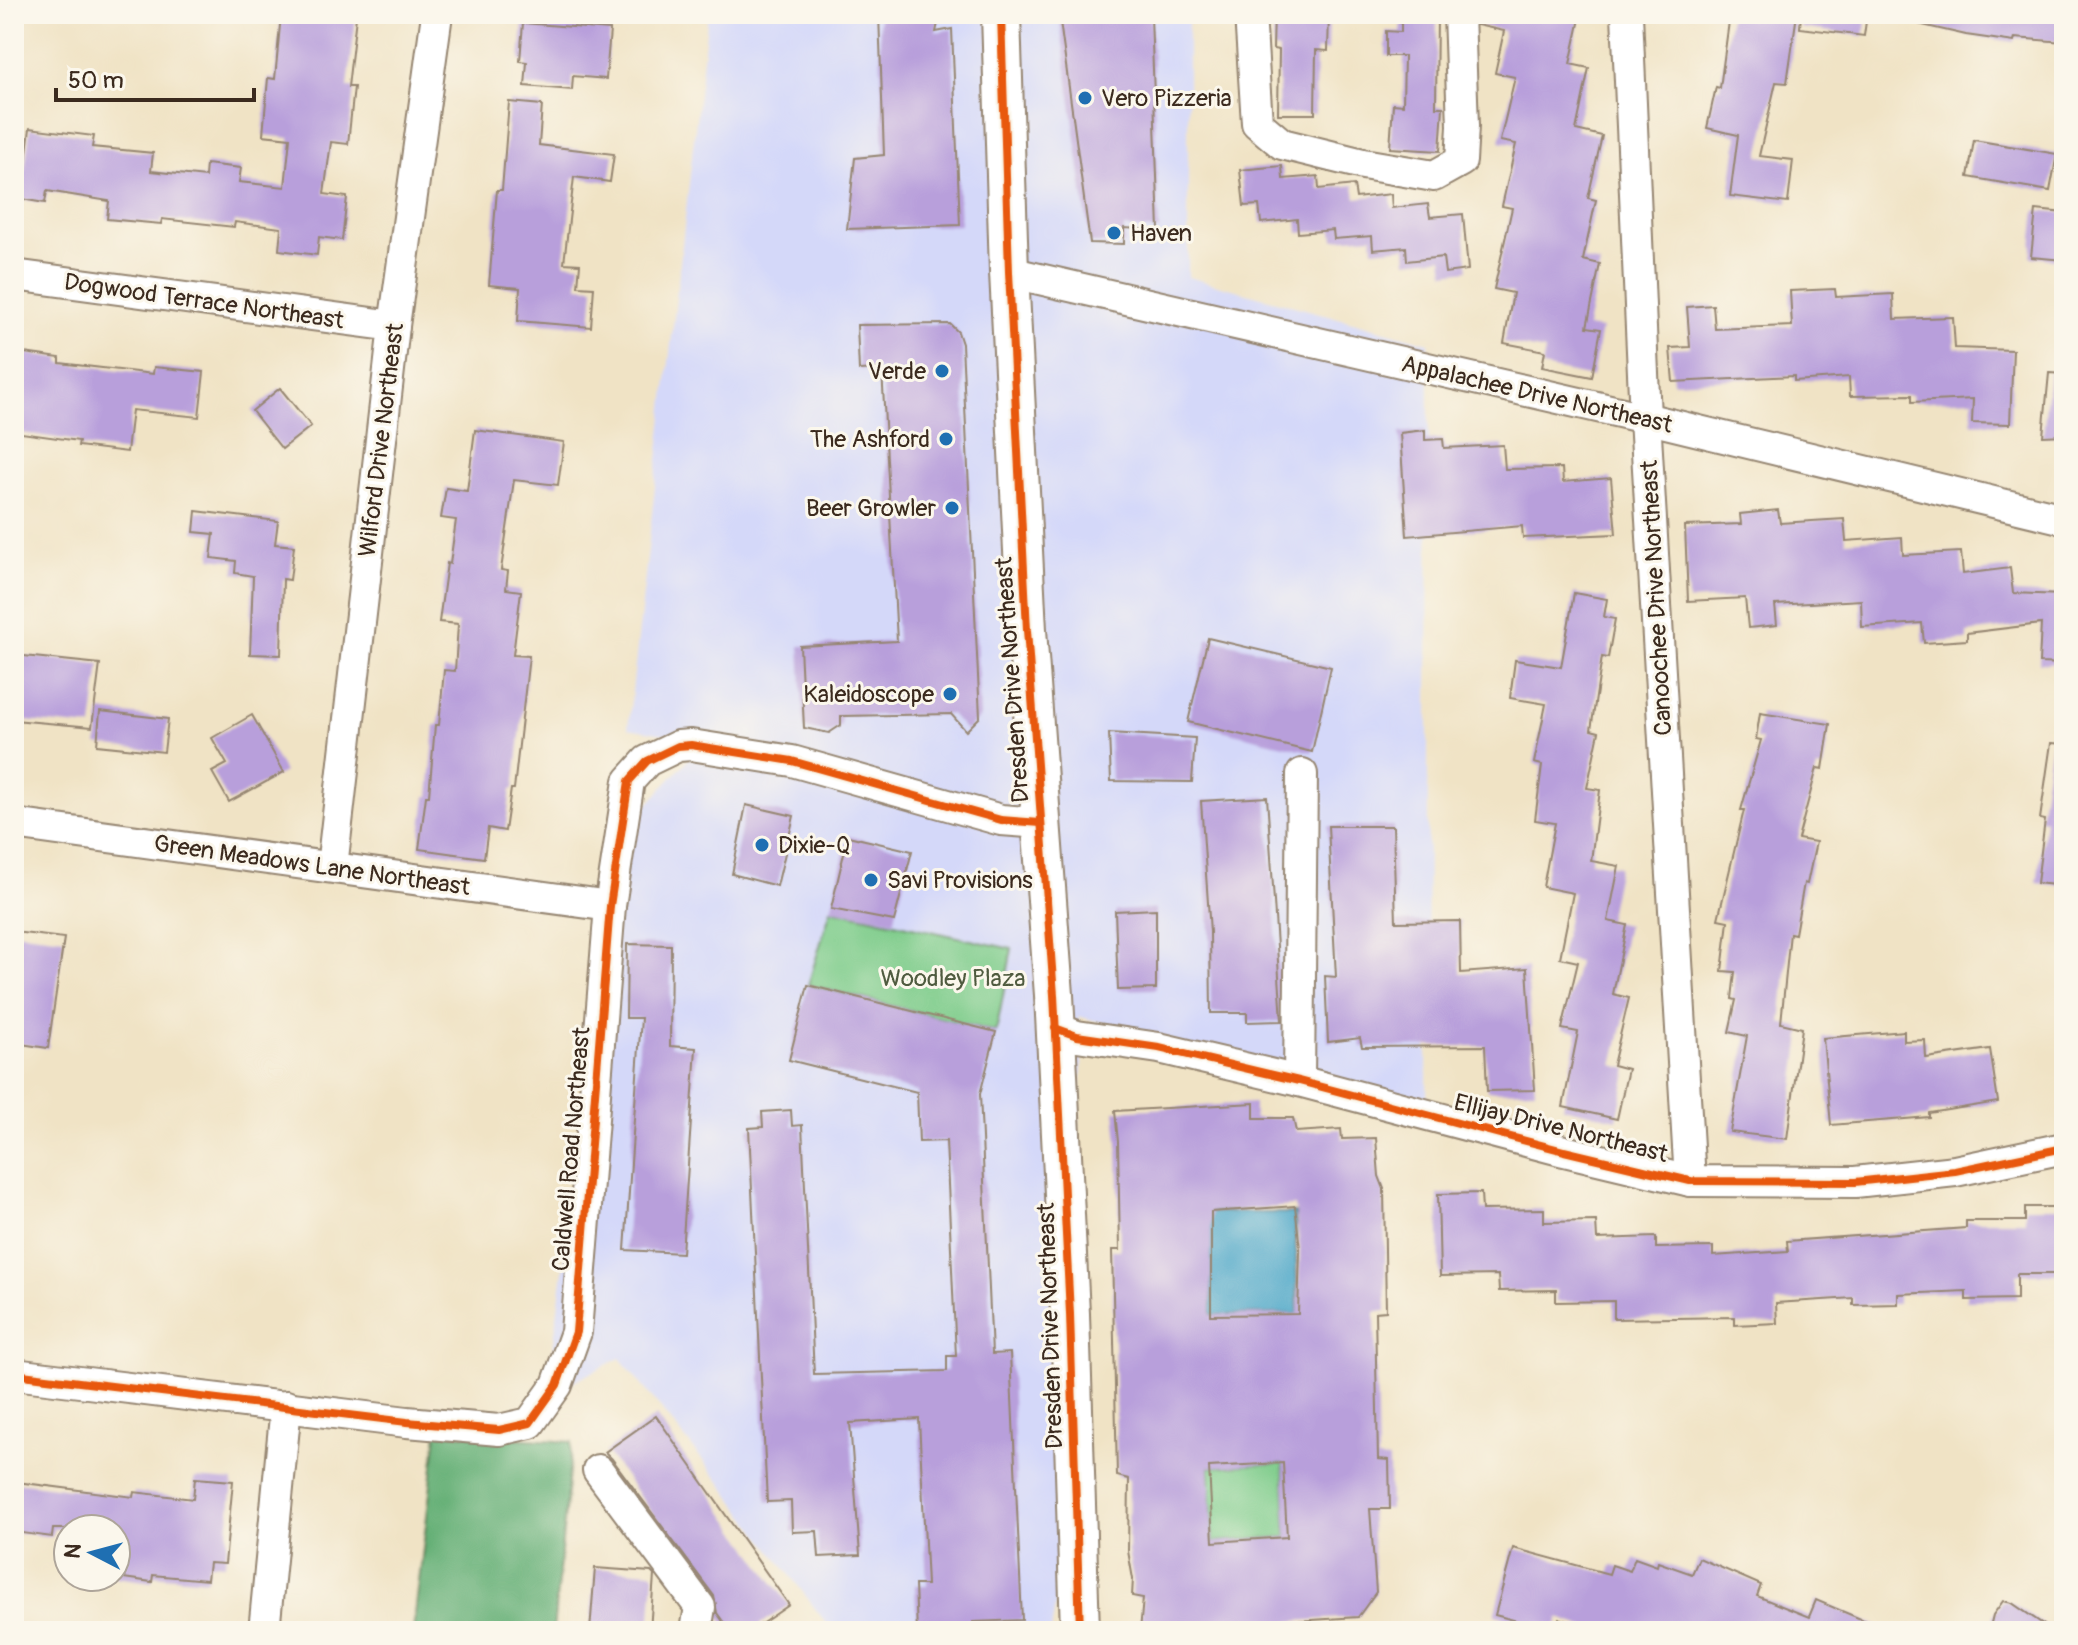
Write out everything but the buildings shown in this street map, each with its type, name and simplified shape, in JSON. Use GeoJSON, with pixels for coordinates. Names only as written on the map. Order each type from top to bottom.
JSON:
{"type":"FeatureCollection","features":[{"type":"Feature","properties":{"kind":"street","name":"Wilford Drive Northeast"},"geometry":{"type":"LineString","coordinates":[[332,867],[394,326],[437,14]]}},
{"type":"Feature","properties":{"kind":"street","name":"Dresden Drive Northeast"},"geometry":{"type":"LineString","coordinates":[[1001,14],[1009,272],[1027,630],[1055,1028],[1070,1314],[1080,1631]]}},
{"type":"Feature","properties":{"kind":"street"},"geometry":{"type":"LineString","coordinates":[[1250,14],[1257,123],[1282,144],[1363,164],[1434,176],[1461,161],[1463,126],[1459,14]]}},
{"type":"Feature","properties":{"kind":"street","name":"Canoochee Drive Northeast"},"geometry":{"type":"LineString","coordinates":[[1627,14],[1645,418],[1690,1181]]}},
{"type":"Feature","properties":{"kind":"street","name":"Appalachee Drive Northeast"},"geometry":{"type":"LineString","coordinates":[[1009,272],[1645,418],[2064,519]]}},
{"type":"Feature","properties":{"kind":"street","name":"Dogwood Terrace Northeast"},"geometry":{"type":"LineString","coordinates":[[14,275],[394,326]]}},
{"type":"Feature","properties":{"kind":"street","name":"Caldwell Road Northeast"},"geometry":{"type":"LineString","coordinates":[[14,1374],[407,1422],[499,1430],[530,1423],[557,1385],[576,1332],[610,906],[629,781],[647,761],[678,746],[691,745],[792,761],[1001,820],[1041,823]]}},
{"type":"Feature","properties":{"kind":"street"},"geometry":{"type":"LineString","coordinates":[[1299,1081],[1302,774]]}},
{"type":"Feature","properties":{"kind":"street","name":"Green Meadows Lane Northeast"},"geometry":{"type":"LineString","coordinates":[[14,824],[610,906]]}},
{"type":"Feature","properties":{"kind":"street","name":"Ellijay Drive Northeast"},"geometry":{"type":"LineString","coordinates":[[1055,1028],[1077,1036],[1159,1048],[1299,1081],[1690,1181],[1855,1182],[1955,1171],[2064,1148]]}},
{"type":"Feature","properties":{"kind":"street"},"geometry":{"type":"LineString","coordinates":[[264,1631],[286,1406]]}},
{"type":"Feature","properties":{"kind":"street"},"geometry":{"type":"LineString","coordinates":[[598,1470],[700,1607],[696,1631]]}},
{"type":"Feature","properties":{"kind":"shaded area"},"geometry":{"type":"Polygon","coordinates":[[[708,14],[1188,14],[1188,277],[1429,343],[1427,1111],[1078,1016],[1082,1060],[1070,1314],[1077,1464],[1051,1631],[832,1631],[721,1483],[620,1358],[547,1395],[619,836],[705,741],[628,728],[708,14]]]}},
{"type":"Feature","properties":{"kind":"green space","name":"Woodley Plaza"},"geometry":{"type":"Polygon","coordinates":[[[831,909],[1012,949],[996,1032],[808,985],[831,909]]]}},
{"type":"Feature","properties":{"kind":"green space"},"geometry":{"type":"Polygon","coordinates":[[[437,1433],[572,1442],[553,1631],[413,1631],[437,1433]]]}},
{"type":"Feature","properties":{"kind":"green space"},"geometry":{"type":"Polygon","coordinates":[[[1283,1463],[1287,1537],[1213,1542],[1209,1467],[1283,1463]]]}},
{"type":"Feature","properties":{"kind":"water"},"geometry":{"type":"Polygon","coordinates":[[[1210,1212],[1295,1213],[1298,1314],[1211,1315],[1210,1212]]]}},
{"type":"Feature","properties":{"kind":"cycle path"},"geometry":{"type":"LineString","coordinates":[[1001,14],[1009,272],[1027,630],[1054,995],[1070,1314],[1080,1631]]}},
{"type":"Feature","properties":{"kind":"cycle path"},"geometry":{"type":"LineString","coordinates":[[14,1374],[407,1422],[499,1430],[530,1423],[557,1385],[576,1332],[610,906],[629,781],[647,761],[678,746],[691,745],[792,761],[1001,820],[1041,823]]}},
{"type":"Feature","properties":{"kind":"cycle path"},"geometry":{"type":"LineString","coordinates":[[1055,1028],[1077,1036],[1159,1048],[1299,1081],[1690,1181],[1855,1182],[1955,1171],[2064,1148]]}},
{"type":"Feature","properties":{"kind":"place","name":"Vero Pizzeria"},"geometry":{"type":"Point","coordinates":[1085,98]}},
{"type":"Feature","properties":{"kind":"place","name":"Haven"},"geometry":{"type":"Point","coordinates":[1114,233]}},
{"type":"Feature","properties":{"kind":"place","name":"Verde"},"geometry":{"type":"Point","coordinates":[942,371]}},
{"type":"Feature","properties":{"kind":"place","name":"The Ashford"},"geometry":{"type":"Point","coordinates":[946,439]}},
{"type":"Feature","properties":{"kind":"place","name":"Beer Growler"},"geometry":{"type":"Point","coordinates":[952,508]}},
{"type":"Feature","properties":{"kind":"place","name":"Kaleidoscope"},"geometry":{"type":"Point","coordinates":[950,694]}},
{"type":"Feature","properties":{"kind":"place","name":"Dixie-Q"},"geometry":{"type":"Point","coordinates":[762,845]}},
{"type":"Feature","properties":{"kind":"place","name":"Savi Provisions"},"geometry":{"type":"Point","coordinates":[871,880]}}]}
